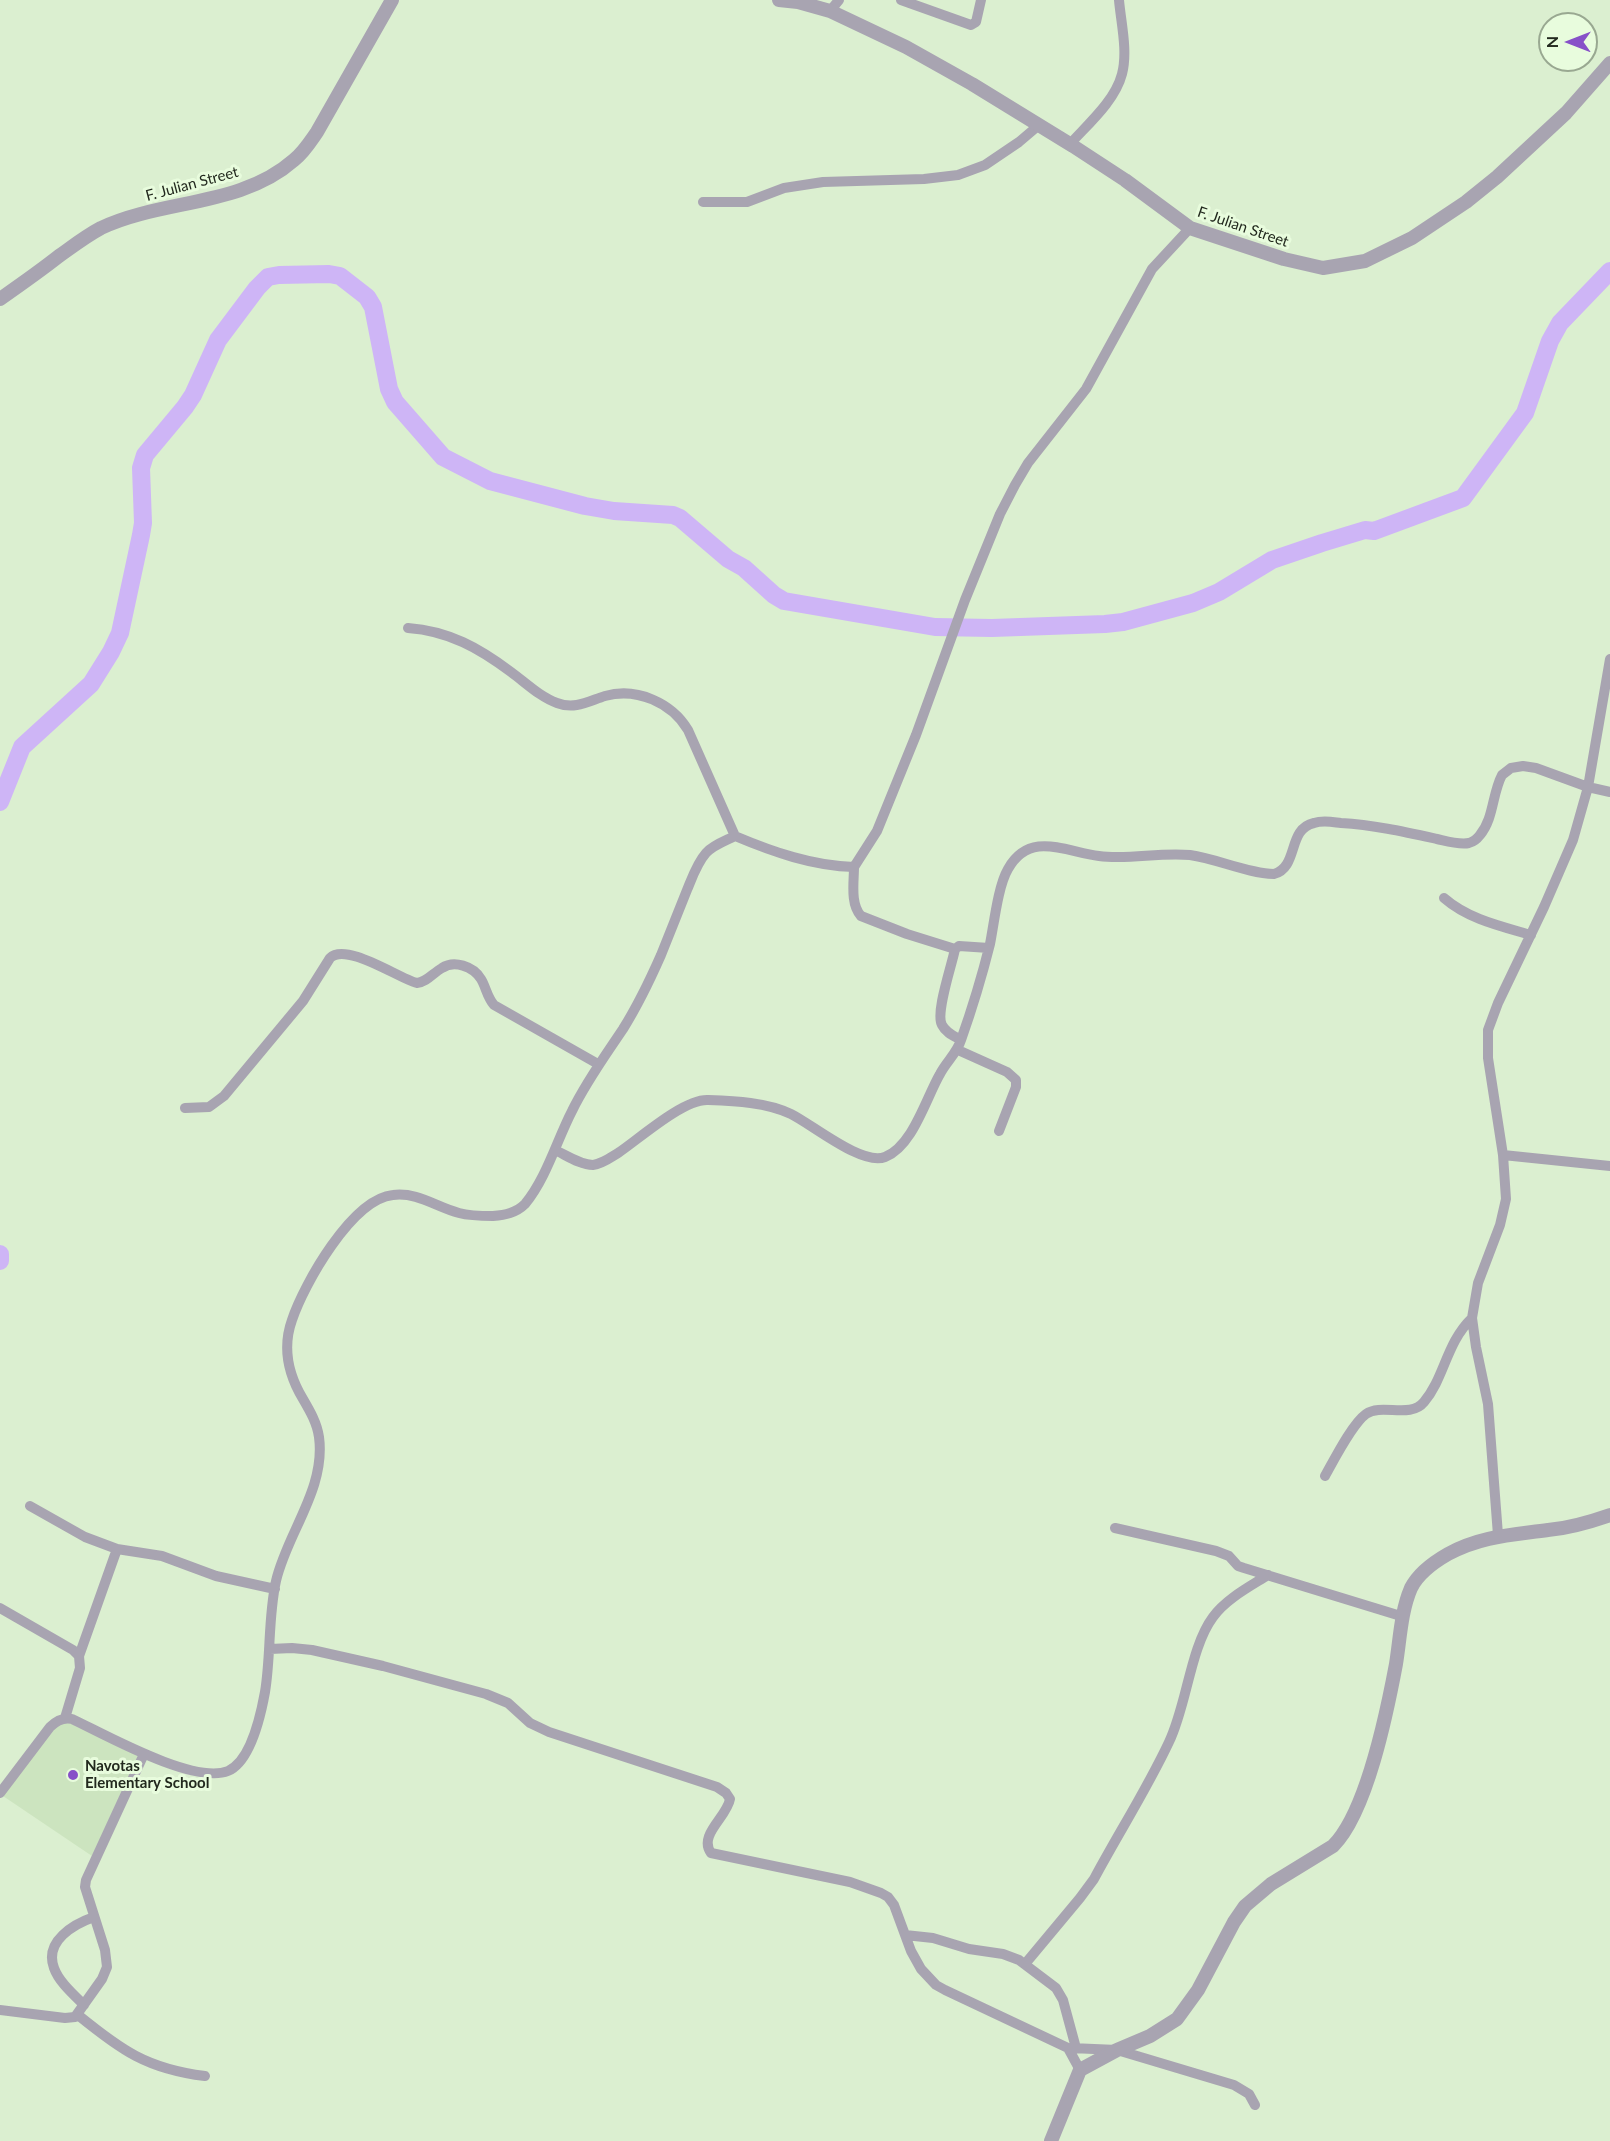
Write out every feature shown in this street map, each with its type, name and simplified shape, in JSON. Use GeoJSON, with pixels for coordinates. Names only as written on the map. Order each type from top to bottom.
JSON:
{"type":"FeatureCollection","features":[{"type":"Feature","properties":{"kind":"street","name":"F. Julian Street"},"geometry":{"type":"LineString","coordinates":[[0,299],[82,240],[103,228],[159,210],[223,195],[277,173],[294,161],[317,132],[392,0]]}},
{"type":"Feature","properties":{"kind":"street","name":"F. Julian Street"},"geometry":{"type":"LineString","coordinates":[[779,0],[834,6],[1070,144],[1125,180],[1190,228],[1284,259],[1323,268],[1365,261],[1412,238],[1466,202],[1497,177],[1566,113],[1610,63]]}},
{"type":"Feature","properties":{"kind":"street"},"geometry":{"type":"LineString","coordinates":[[901,0],[971,25],[976,21],[981,0]]}},
{"type":"Feature","properties":{"kind":"street"},"geometry":{"type":"LineString","coordinates":[[1070,144],[1100,110],[1115,89],[1122,73],[1124,46],[1119,0]]}},
{"type":"Feature","properties":{"kind":"street"},"geometry":{"type":"LineString","coordinates":[[703,201],[747,202],[784,188],[823,182],[924,179],[958,175],[985,165],[1039,125]]}},
{"type":"Feature","properties":{"kind":"street"},"geometry":{"type":"LineString","coordinates":[[955,949],[906,934],[861,916],[854,902],[854,867],[877,831],[916,735],[945,650],[1000,514],[1028,462],[1086,389],[1152,270],[1190,228]]}},
{"type":"Feature","properties":{"kind":"street"},"geometry":{"type":"LineString","coordinates":[[408,628],[435,631],[451,636],[493,660],[538,692],[558,703],[585,705],[605,696],[626,694],[639,695],[658,701],[679,717],[688,730],[735,836]]}},
{"type":"Feature","properties":{"kind":"street"},"geometry":{"type":"LineString","coordinates":[[1498,1535],[1488,1404],[1476,1347],[1473,1318],[1478,1283],[1504,1212],[1506,1180],[1488,1058],[1488,1030],[1498,1003],[1573,840],[1588,787],[1610,659]]}},
{"type":"Feature","properties":{"kind":"street"},"geometry":{"type":"LineString","coordinates":[[555,1150],[586,1164],[601,1163],[618,1154],[690,1103],[706,1100],[769,1106],[816,1128],[857,1153],[877,1158],[892,1153],[909,1135],[943,1068],[959,1045],[989,948],[1005,876],[1012,862],[1030,848],[1052,846],[1117,858],[1173,854],[1274,874],[1284,869],[1288,863],[1300,831],[1305,825],[1321,821],[1364,824],[1453,842],[1471,842],[1480,836],[1486,824],[1502,775],[1517,766],[1536,768],[1588,787],[1610,792]]}},
{"type":"Feature","properties":{"kind":"street"},"geometry":{"type":"LineString","coordinates":[[0,1793],[54,1722],[65,1718],[72,1719],[144,1754],[187,1768],[218,1773],[229,1771],[238,1764],[250,1745],[265,1692],[275,1589],[282,1561],[314,1486],[320,1454],[316,1423],[291,1377],[286,1358],[286,1340],[292,1319],[305,1290],[345,1227],[371,1202],[386,1196],[414,1196],[456,1213],[470,1216],[504,1215],[516,1211],[525,1204],[555,1150],[570,1113],[598,1064],[623,1029],[645,988],[703,857],[716,845],[735,836],[798,858],[822,864],[854,867]]}},
{"type":"Feature","properties":{"kind":"street"},"geometry":{"type":"LineString","coordinates":[[1444,898],[1455,907],[1478,919],[1530,935]]}},
{"type":"Feature","properties":{"kind":"street"},"geometry":{"type":"LineString","coordinates":[[989,948],[959,946],[955,949],[941,1007],[940,1022],[959,1045],[1007,1072],[1016,1080],[1016,1087],[999,1131]]}},
{"type":"Feature","properties":{"kind":"street"},"geometry":{"type":"LineString","coordinates":[[185,1108],[204,1109],[215,1104],[224,1096],[303,1001],[330,958],[340,952],[355,956],[417,983],[425,981],[448,965],[466,967],[481,979],[494,1005],[598,1064]]}},
{"type":"Feature","properties":{"kind":"street"},"geometry":{"type":"LineString","coordinates":[[1503,1155],[1610,1166]]}},
{"type":"Feature","properties":{"kind":"street"},"geometry":{"type":"LineString","coordinates":[[1325,1476],[1365,1415],[1376,1411],[1410,1409],[1423,1403],[1457,1336],[1473,1318]]}},
{"type":"Feature","properties":{"kind":"street"},"geometry":{"type":"LineString","coordinates":[[30,1506],[85,1537],[117,1549],[173,1559],[216,1576],[275,1589]]}},
{"type":"Feature","properties":{"kind":"street"},"geometry":{"type":"LineString","coordinates":[[1051,2141],[1080,2070],[1117,2050],[1150,2036],[1177,2019],[1198,1990],[1245,1906],[1271,1884],[1333,1846],[1341,1838],[1359,1804],[1368,1779],[1387,1707],[1404,1617],[1415,1581],[1446,1555],[1498,1535],[1566,1527],[1610,1515]]}},
{"type":"Feature","properties":{"kind":"street"},"geometry":{"type":"LineString","coordinates":[[1115,1528],[1216,1551],[1232,1558],[1238,1566],[1404,1617]]}},
{"type":"Feature","properties":{"kind":"street"},"geometry":{"type":"LineString","coordinates":[[65,1718],[80,1668],[79,1656],[117,1549]]}},
{"type":"Feature","properties":{"kind":"street"},"geometry":{"type":"LineString","coordinates":[[1025,1964],[1094,1879],[1169,1742],[1184,1701],[1196,1653],[1208,1624],[1222,1608],[1268,1575]]}},
{"type":"Feature","properties":{"kind":"street"},"geometry":{"type":"LineString","coordinates":[[0,1608],[73,1650],[79,1656]]}},
{"type":"Feature","properties":{"kind":"street"},"geometry":{"type":"LineString","coordinates":[[270,1649],[312,1650],[383,1666],[486,1694],[508,1703],[530,1723],[549,1732],[717,1788],[726,1793],[730,1799],[726,1812],[708,1837],[707,1846],[711,1852],[870,1888],[888,1897],[894,1905],[921,1970],[936,1985],[1072,2048],[1117,2050],[1234,2085],[1249,2094],[1255,2105]]}},
{"type":"Feature","properties":{"kind":"street"},"geometry":{"type":"LineString","coordinates":[[0,2010],[65,2018],[81,2010],[102,1979],[107,1968],[105,1950],[94,1917],[86,1880],[144,1754]]}},
{"type":"Feature","properties":{"kind":"street"},"geometry":{"type":"LineString","coordinates":[[94,1917],[72,1926],[61,1936],[53,1953],[54,1968],[81,2010],[118,2047],[131,2055],[162,2067],[205,2076]]}},
{"type":"Feature","properties":{"kind":"street"},"geometry":{"type":"LineString","coordinates":[[905,1935],[926,1936],[969,1949],[1009,1955],[1053,1984],[1060,1994],[1072,2048],[1080,2070]]}},
{"type":"Feature","properties":{"kind":"shaded area","name":"Navotas Elementary School"},"geometry":{"type":"Polygon","coordinates":[[[65,1721],[139,1754],[92,1856],[3,1796],[50,1730],[65,1721]]]}},
{"type":"Feature","properties":{"kind":"waterway"},"geometry":{"type":"LineString","coordinates":[[0,802],[22,747],[91,684],[111,652],[120,633],[141,535],[143,523],[141,468],[145,455],[185,407],[193,395],[218,340],[268,277],[329,274],[340,276],[367,297],[373,307],[389,389],[395,402],[443,457],[490,481],[585,506],[614,511],[673,515],[680,518],[728,559],[744,568],[784,601],[935,627],[992,628],[1123,622],[1193,603],[1219,592],[1272,560],[1365,530],[1374,531],[1463,498],[1525,413],[1550,341],[1560,323],[1610,271]]}},
{"type":"Feature","properties":{"kind":"waterway"},"geometry":{"type":"LineString","coordinates":[[0,1254],[0,1261]]}},
{"type":"Feature","properties":{"kind":"place","name":"Navotas Elementary School"},"geometry":{"type":"Point","coordinates":[73,1775]}}]}
